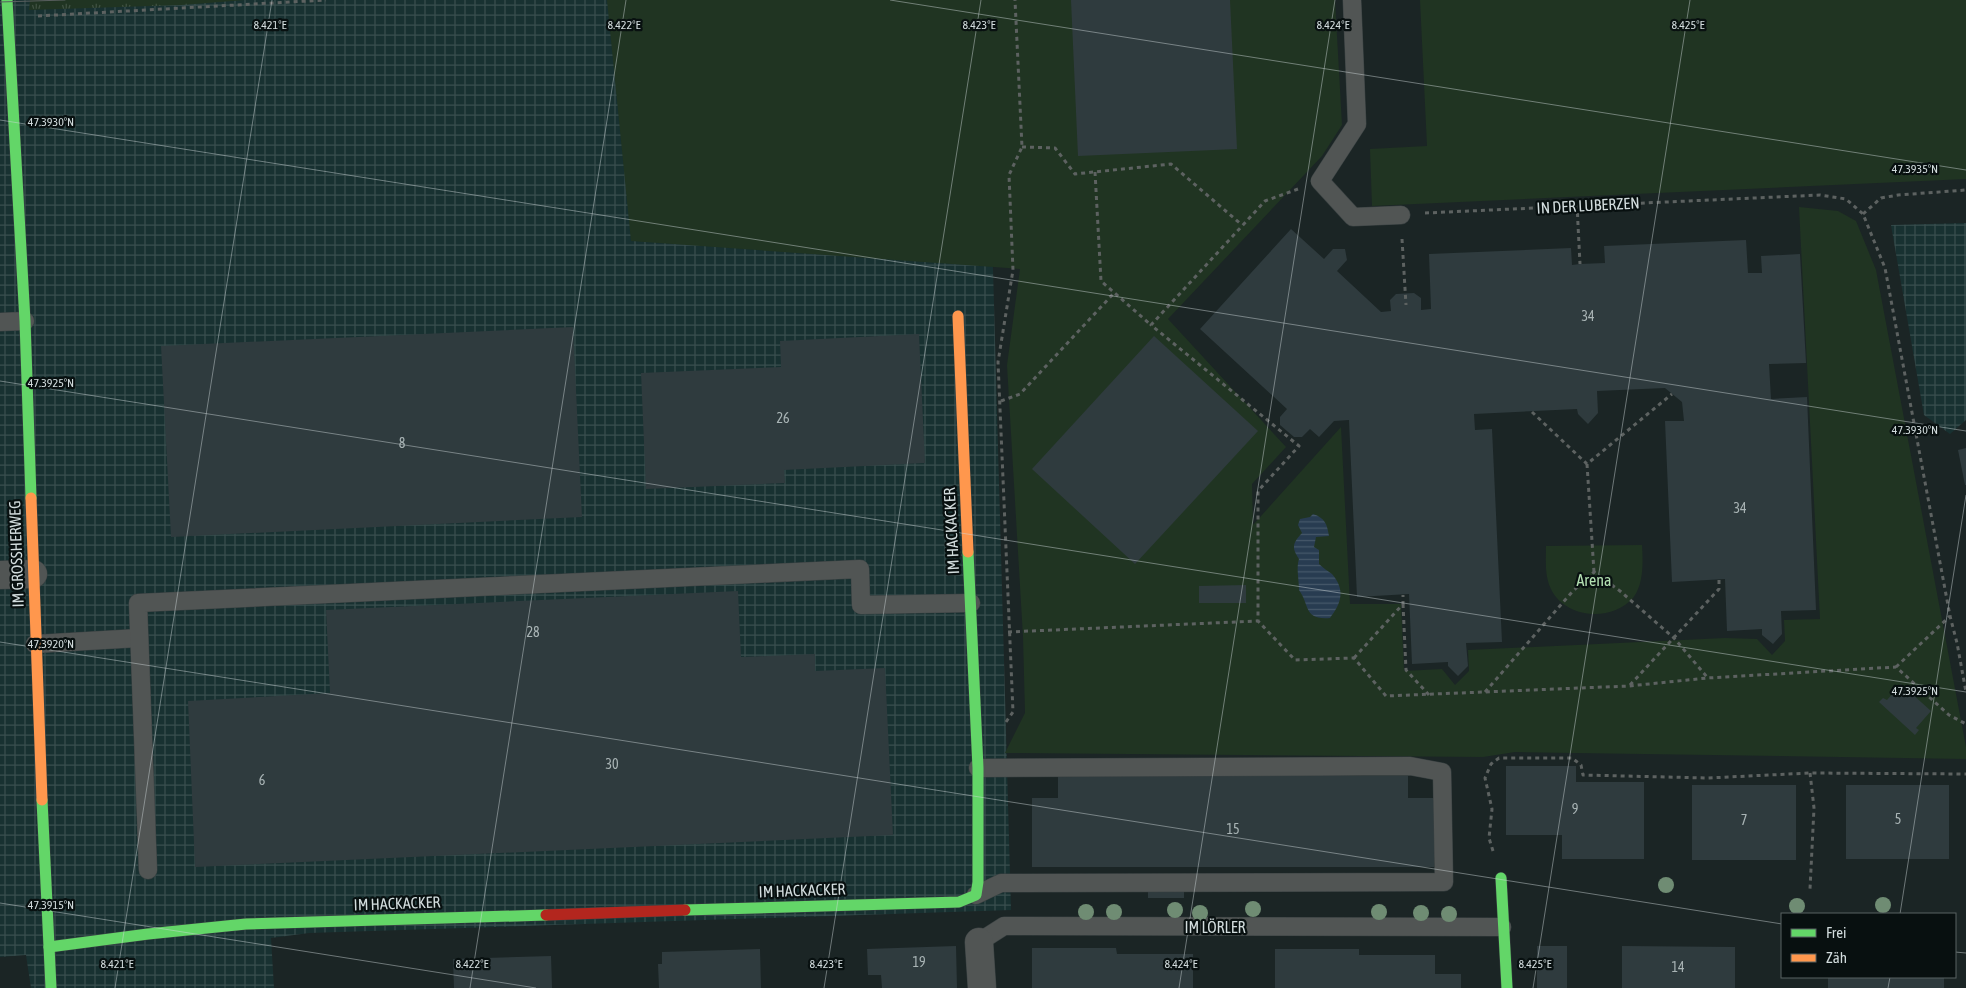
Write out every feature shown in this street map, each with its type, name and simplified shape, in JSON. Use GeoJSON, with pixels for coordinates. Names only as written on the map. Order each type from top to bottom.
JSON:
{"type":"FeatureCollection","features":[{"type":"Feature","properties":{"kind":"street","name":"IM GROSSHERWEG"},"geometry":{"type":"LineString","coordinates":[[7,0],[25,321],[32,574],[52,988]]}},
{"type":"Feature","properties":{"kind":"street","name":"IM HACKACKER"},"geometry":{"type":"LineString","coordinates":[[49,948],[148,934],[246,924],[959,902],[976,895],[978,882],[978,768],[958,316]]}},
{"type":"Feature","properties":{"kind":"street"},"geometry":{"type":"LineString","coordinates":[[0,575],[32,574]]}},
{"type":"Feature","properties":{"kind":"street"},"geometry":{"type":"LineString","coordinates":[[1501,878],[1506,988]]}},
{"type":"Feature","properties":{"kind":"street","name":"IM LÖRLER"},"geometry":{"type":"LineString","coordinates":[[979,942],[982,988]]}},
{"type":"Feature","properties":{"kind":"lane"},"geometry":{"type":"LineString","coordinates":[[1352,0],[1357,124],[1320,181],[1353,218],[1401,214]]}},
{"type":"Feature","properties":{"kind":"lane"},"geometry":{"type":"LineString","coordinates":[[0,322],[25,321]]}},
{"type":"Feature","properties":{"kind":"lane"},"geometry":{"type":"LineString","coordinates":[[148,870],[138,603],[860,570],[861,605],[971,603]]}},
{"type":"Feature","properties":{"kind":"lane"},"geometry":{"type":"LineString","coordinates":[[35,644],[139,638]]}},
{"type":"Feature","properties":{"kind":"lane"},"geometry":{"type":"LineString","coordinates":[[976,895],[1001,883],[1444,882],[1442,772],[1410,766],[978,768]]}},
{"type":"Feature","properties":{"kind":"lane","name":"IM LÖRLER"},"geometry":{"type":"LineString","coordinates":[[979,942],[1004,926],[1502,926]]}},
{"type":"Feature","properties":{"kind":"path"},"geometry":{"type":"LineString","coordinates":[[8,17],[326,0]]}},
{"type":"Feature","properties":{"kind":"path"},"geometry":{"type":"LineString","coordinates":[[998,768],[998,735],[1013,712],[1008,632],[1000,437],[1001,401],[998,362],[1013,270],[1008,175],[1022,147],[1015,0]]}},
{"type":"Feature","properties":{"kind":"path"},"geometry":{"type":"LineString","coordinates":[[1022,147],[1055,148],[1075,174],[1171,164],[1242,225]]}},
{"type":"Feature","properties":{"kind":"path"},"geometry":{"type":"LineString","coordinates":[[1095,172],[1100,281],[1151,325],[1283,430],[1299,446],[1258,490],[1258,621],[1295,660],[1354,658],[1403,604]]}},
{"type":"Feature","properties":{"kind":"path"},"geometry":{"type":"LineString","coordinates":[[1151,325],[1265,201],[1320,181]]}},
{"type":"Feature","properties":{"kind":"path"},"geometry":{"type":"LineString","coordinates":[[1863,214],[1881,198],[1966,190]]}},
{"type":"Feature","properties":{"kind":"path","name":"IN DER LUBERZEN"},"geometry":{"type":"LineString","coordinates":[[1401,214],[1820,195],[1846,199],[1863,214],[1885,268],[1966,692]]}},
{"type":"Feature","properties":{"kind":"path"},"geometry":{"type":"LineString","coordinates":[[1576,205],[1580,264]]}},
{"type":"Feature","properties":{"kind":"path"},"geometry":{"type":"LineString","coordinates":[[1402,248],[1406,305]]}},
{"type":"Feature","properties":{"kind":"path"},"geometry":{"type":"LineString","coordinates":[[1001,401],[1020,394],[1114,293]]}},
{"type":"Feature","properties":{"kind":"path"},"geometry":{"type":"LineString","coordinates":[[1587,464],[1672,394]]}},
{"type":"Feature","properties":{"kind":"path"},"geometry":{"type":"LineString","coordinates":[[1532,412],[1587,464],[1594,572]]}},
{"type":"Feature","properties":{"kind":"path"},"geometry":{"type":"LineString","coordinates":[[1594,572],[1620,591],[1674,638],[1707,678]]}},
{"type":"Feature","properties":{"kind":"path"},"geometry":{"type":"LineString","coordinates":[[1485,692],[1572,592],[1594,572]]}},
{"type":"Feature","properties":{"kind":"path"},"geometry":{"type":"LineString","coordinates":[[1630,686],[1719,589],[1719,580]]}},
{"type":"Feature","properties":{"kind":"path"},"geometry":{"type":"LineString","coordinates":[[1403,595],[1406,670],[1429,695]]}},
{"type":"Feature","properties":{"kind":"path"},"geometry":{"type":"LineString","coordinates":[[1354,658],[1386,696],[1630,686],[1707,678],[1896,667],[1950,616]]}},
{"type":"Feature","properties":{"kind":"path"},"geometry":{"type":"LineString","coordinates":[[1008,632],[1258,621]]}},
{"type":"Feature","properties":{"kind":"path"},"geometry":{"type":"LineString","coordinates":[[1896,667],[1948,715],[1966,724]]}},
{"type":"Feature","properties":{"kind":"path"},"geometry":{"type":"LineString","coordinates":[[1501,878],[1489,838],[1492,809],[1485,778],[1491,764],[1499,758],[1572,758],[1582,765],[1583,775],[1708,778],[1810,773],[1966,774]]}},
{"type":"Feature","properties":{"kind":"path"},"geometry":{"type":"LineString","coordinates":[[1810,773],[1814,808],[1810,889]]}},
{"type":"Feature","properties":{"kind":"shaded area"},"geometry":{"type":"Polygon","coordinates":[[[0,0],[973,0],[993,269],[1011,910],[309,933],[271,938],[274,988],[31,988],[26,955],[0,957],[0,0]]]}},
{"type":"Feature","properties":{"kind":"shaded area"},"geometry":{"type":"Polygon","coordinates":[[[1966,223],[1966,420],[1950,434],[1924,415],[1891,225],[1966,223]]]}},
{"type":"Feature","properties":{"kind":"shaded area"},"geometry":{"type":"Polygon","coordinates":[[[1313,514],[1325,522],[1329,536],[1316,537],[1314,547],[1319,550],[1319,564],[1332,574],[1340,591],[1339,602],[1330,618],[1315,617],[1311,614],[1299,590],[1299,559],[1294,545],[1302,533],[1298,525],[1300,519],[1310,517],[1313,514]]]}},
{"type":"Feature","properties":{"kind":"green space"},"geometry":{"type":"Polygon","coordinates":[[[30,0],[245,0],[182,5],[29,10],[30,0]]]}},
{"type":"Feature","properties":{"kind":"green space"},"geometry":{"type":"Polygon","coordinates":[[[607,0],[1335,0],[1342,125],[1322,156],[1168,319],[1286,447],[1252,484],[1253,525],[1341,427],[1350,604],[1401,604],[1404,671],[1442,669],[1455,685],[1469,671],[1468,650],[1725,638],[1757,639],[1772,655],[1785,641],[1784,620],[1820,619],[1799,207],[1838,211],[1856,221],[1876,270],[1966,747],[1966,759],[1515,752],[1483,757],[1005,753],[1025,713],[1023,637],[1007,365],[1020,269],[631,241],[607,0]]]}},
{"type":"Feature","properties":{"kind":"green space"},"geometry":{"type":"Polygon","coordinates":[[[1420,0],[1966,0],[1966,179],[1372,206],[1370,149],[1427,146],[1420,0]]]}},
{"type":"Feature","properties":{"kind":"green space","name":"Arena"},"geometry":{"type":"Polygon","coordinates":[[[1642,545],[1641,580],[1633,598],[1623,606],[1611,612],[1585,613],[1562,603],[1553,593],[1547,577],[1546,546],[1642,545]]]}},
{"type":"Feature","properties":{"kind":"building"},"geometry":{"type":"Polygon","coordinates":[[[1071,0],[1230,0],[1237,149],[1078,156],[1071,0]]]}},
{"type":"Feature","properties":{"kind":"building"},"geometry":{"type":"Polygon","coordinates":[[[1291,229],[1324,259],[1333,249],[1345,249],[1347,260],[1337,271],[1381,312],[1391,311],[1390,300],[1396,294],[1414,293],[1421,298],[1421,310],[1431,309],[1429,254],[1571,248],[1572,265],[1605,263],[1604,246],[1746,240],[1748,273],[1762,273],[1761,256],[1800,254],[1806,363],[1769,364],[1771,399],[1807,397],[1816,610],[1781,611],[1782,634],[1773,644],[1762,635],[1762,629],[1727,631],[1725,579],[1672,582],[1665,421],[1684,421],[1682,402],[1665,388],[1597,391],[1598,413],[1588,424],[1578,414],[1577,409],[1474,414],[1475,430],[1492,429],[1502,642],[1466,643],[1468,666],[1458,676],[1448,666],[1448,662],[1412,664],[1409,594],[1357,597],[1349,420],[1334,421],[1319,437],[1310,429],[1302,437],[1294,437],[1280,425],[1280,417],[1287,409],[1200,329],[1291,229]]]}},
{"type":"Feature","properties":{"kind":"building"},"geometry":{"type":"Polygon","coordinates":[[[573,327],[582,517],[171,537],[161,346],[573,327]]]}},
{"type":"Feature","properties":{"kind":"building"},"geometry":{"type":"Polygon","coordinates":[[[919,334],[925,463],[784,470],[785,483],[646,489],[641,373],[781,367],[780,341],[919,334]]]}},
{"type":"Feature","properties":{"kind":"building"},"geometry":{"type":"Polygon","coordinates":[[[1154,336],[1258,431],[1135,564],[1032,469],[1154,336]]]}},
{"type":"Feature","properties":{"kind":"building"},"geometry":{"type":"Polygon","coordinates":[[[1966,448],[1966,485],[1965,485],[1958,450],[1966,448]]]}},
{"type":"Feature","properties":{"kind":"building"},"geometry":{"type":"Polygon","coordinates":[[[1246,585],[1246,603],[1199,603],[1199,586],[1246,585]]]}},
{"type":"Feature","properties":{"kind":"building"},"geometry":{"type":"Polygon","coordinates":[[[738,591],[741,657],[815,654],[815,671],[885,668],[893,835],[195,867],[188,701],[330,693],[326,610],[738,591]]]}},
{"type":"Feature","properties":{"kind":"building"},"geometry":{"type":"Polygon","coordinates":[[[1901,684],[1931,711],[1916,728],[1919,730],[1915,735],[1879,702],[1883,698],[1887,700],[1901,684]]]}},
{"type":"Feature","properties":{"kind":"building"},"geometry":{"type":"Polygon","coordinates":[[[1506,766],[1576,766],[1576,782],[1644,782],[1644,859],[1562,859],[1562,835],[1506,835],[1506,766]]]}},
{"type":"Feature","properties":{"kind":"building"},"geometry":{"type":"Polygon","coordinates":[[[1058,776],[1408,776],[1408,798],[1434,798],[1434,867],[1032,867],[1032,798],[1058,798],[1058,776]]]}},
{"type":"Feature","properties":{"kind":"building"},"geometry":{"type":"Polygon","coordinates":[[[1692,785],[1796,785],[1796,860],[1692,860],[1692,785]]]}},
{"type":"Feature","properties":{"kind":"building"},"geometry":{"type":"Polygon","coordinates":[[[1846,785],[1949,785],[1949,859],[1846,859],[1846,785]]]}},
{"type":"Feature","properties":{"kind":"building"},"geometry":{"type":"Polygon","coordinates":[[[1148,888],[1184,888],[1184,898],[1148,898],[1148,888]]]}},
{"type":"Feature","properties":{"kind":"building"},"geometry":{"type":"Polygon","coordinates":[[[956,946],[957,988],[882,988],[881,975],[868,975],[867,949],[956,946]]]}},
{"type":"Feature","properties":{"kind":"building"},"geometry":{"type":"Polygon","coordinates":[[[1537,946],[1567,946],[1567,988],[1537,988],[1537,946]]]}},
{"type":"Feature","properties":{"kind":"building"},"geometry":{"type":"Polygon","coordinates":[[[1622,946],[1735,947],[1735,988],[1622,988],[1622,946]]]}},
{"type":"Feature","properties":{"kind":"building"},"geometry":{"type":"Polygon","coordinates":[[[1032,948],[1116,948],[1117,954],[1193,954],[1193,988],[1032,988],[1032,948]]]}},
{"type":"Feature","properties":{"kind":"building"},"geometry":{"type":"Polygon","coordinates":[[[760,949],[761,988],[659,988],[658,964],[662,964],[662,952],[760,949]]]}},
{"type":"Feature","properties":{"kind":"building"},"geometry":{"type":"Polygon","coordinates":[[[1275,949],[1359,949],[1359,955],[1435,955],[1435,974],[1461,974],[1461,988],[1275,988],[1275,949]]]}},
{"type":"Feature","properties":{"kind":"building"},"geometry":{"type":"Polygon","coordinates":[[[551,956],[552,988],[454,988],[453,959],[551,956]]]}},
{"type":"Feature","properties":{"kind":"building"},"geometry":{"type":"Polygon","coordinates":[[[1828,978],[1944,978],[1944,988],[1828,988],[1828,978]]]}},
{"type":"Feature","properties":{"kind":"tram line"},"geometry":{"type":"LineString","coordinates":[[0,2],[65,0]]}},
{"type":"Feature","properties":{"kind":"traffic: fast"},"geometry":{"type":"LineString","coordinates":[[7,0],[25,321],[31,498]]}},
{"type":"Feature","properties":{"kind":"traffic: fast"},"geometry":{"type":"LineString","coordinates":[[685,910],[959,902],[976,895],[978,882],[978,768],[968,552]]}},
{"type":"Feature","properties":{"kind":"traffic: fast"},"geometry":{"type":"LineString","coordinates":[[42,800],[51,988]]}},
{"type":"Feature","properties":{"kind":"traffic: fast"},"geometry":{"type":"LineString","coordinates":[[1501,878],[1507,988]]}},
{"type":"Feature","properties":{"kind":"traffic: fast"},"geometry":{"type":"LineString","coordinates":[[49,947],[246,924],[546,915]]}},
{"type":"Feature","properties":{"kind":"traffic: slow"},"geometry":{"type":"LineString","coordinates":[[958,316],[968,552]]}},
{"type":"Feature","properties":{"kind":"traffic: slow"},"geometry":{"type":"LineString","coordinates":[[31,498],[42,800]]}},
{"type":"Feature","properties":{"kind":"traffic: jam"},"geometry":{"type":"LineString","coordinates":[[546,915],[685,910]]}}]}
